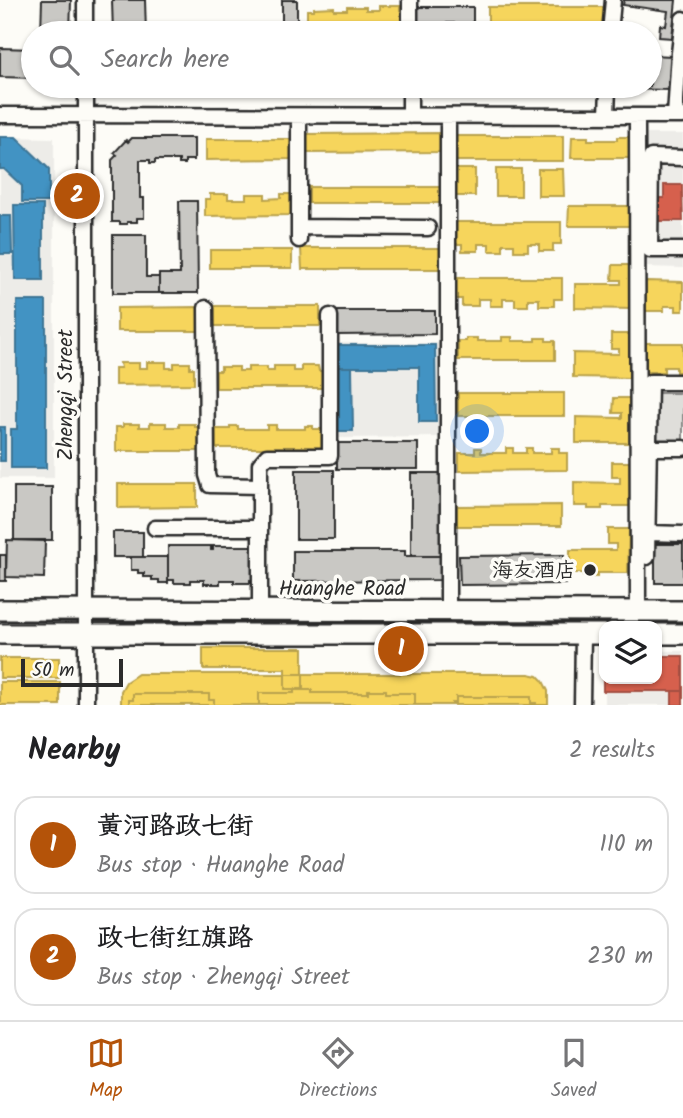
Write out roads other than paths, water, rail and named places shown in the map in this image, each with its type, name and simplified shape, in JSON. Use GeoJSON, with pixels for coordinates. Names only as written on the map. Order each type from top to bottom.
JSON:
{"type":"FeatureCollection","features":[{"type":"Feature","properties":{"kind":"main road","name":"Huanghe Road"},"geometry":{"type":"LineString","coordinates":[[0,610],[683,611]]}},
{"type":"Feature","properties":{"kind":"main road"},"geometry":{"type":"LineString","coordinates":[[0,634],[599,634]]}},
{"type":"Feature","properties":{"kind":"main road"},"geometry":{"type":"LineString","coordinates":[[662,634],[683,634]]}},
{"type":"Feature","properties":{"kind":"street"},"geometry":{"type":"LineString","coordinates":[[85,0],[85,21]]}},
{"type":"Feature","properties":{"kind":"street"},"geometry":{"type":"LineString","coordinates":[[410,0],[410,21]]}},
{"type":"Feature","properties":{"kind":"street"},"geometry":{"type":"LineString","coordinates":[[611,21],[613,0]]}},
{"type":"Feature","properties":{"kind":"street"},"geometry":{"type":"LineString","coordinates":[[0,115],[679,116],[679,53],[683,19]]}},
{"type":"Feature","properties":{"kind":"street","name":"Zhengqi Street"},"geometry":{"type":"LineString","coordinates":[[86,98],[86,705]]}},
{"type":"Feature","properties":{"kind":"street"},"geometry":{"type":"LineString","coordinates":[[410,98],[410,116]]}},
{"type":"Feature","properties":{"kind":"street"},"geometry":{"type":"LineString","coordinates":[[607,116],[608,98]]}},
{"type":"Feature","properties":{"kind":"street"},"geometry":{"type":"LineString","coordinates":[[299,116],[299,234],[428,228]]}},
{"type":"Feature","properties":{"kind":"street"},"geometry":{"type":"LineString","coordinates":[[448,116],[448,611]]}},
{"type":"Feature","properties":{"kind":"street"},"geometry":{"type":"LineString","coordinates":[[637,116],[642,611]]}},
{"type":"Feature","properties":{"kind":"street"},"geometry":{"type":"LineString","coordinates":[[683,158],[651,157],[650,250],[683,250]]}},
{"type":"Feature","properties":{"kind":"street"},"geometry":{"type":"LineString","coordinates":[[206,308],[208,482],[210,485],[260,486]]}},
{"type":"Feature","properties":{"kind":"street"},"geometry":{"type":"LineString","coordinates":[[260,610],[260,464],[267,456],[330,456],[330,316]]}},
{"type":"Feature","properties":{"kind":"street"},"geometry":{"type":"LineString","coordinates":[[642,611],[648,533],[650,382],[683,383]]}},
{"type":"Feature","properties":{"kind":"street"},"geometry":{"type":"LineString","coordinates":[[649,448],[683,448]]}},
{"type":"Feature","properties":{"kind":"street"},"geometry":{"type":"LineString","coordinates":[[155,528],[260,528]]}},
{"type":"Feature","properties":{"kind":"street"},"geometry":{"type":"LineString","coordinates":[[648,533],[683,534]]}},
{"type":"Feature","properties":{"kind":"street"},"geometry":{"type":"LineString","coordinates":[[582,705],[583,634]]}},
{"type":"Feature","properties":{"kind":"place","name":"政七街红旗路"},"geometry":{"type":"Point","coordinates":[77,196]}},
{"type":"Feature","properties":{"kind":"place","name":"海友酒店"},"geometry":{"type":"Point","coordinates":[590,570]}},
{"type":"Feature","properties":{"kind":"place","name":"黄河路政七街"},"geometry":{"type":"Point","coordinates":[401,649]}}]}
